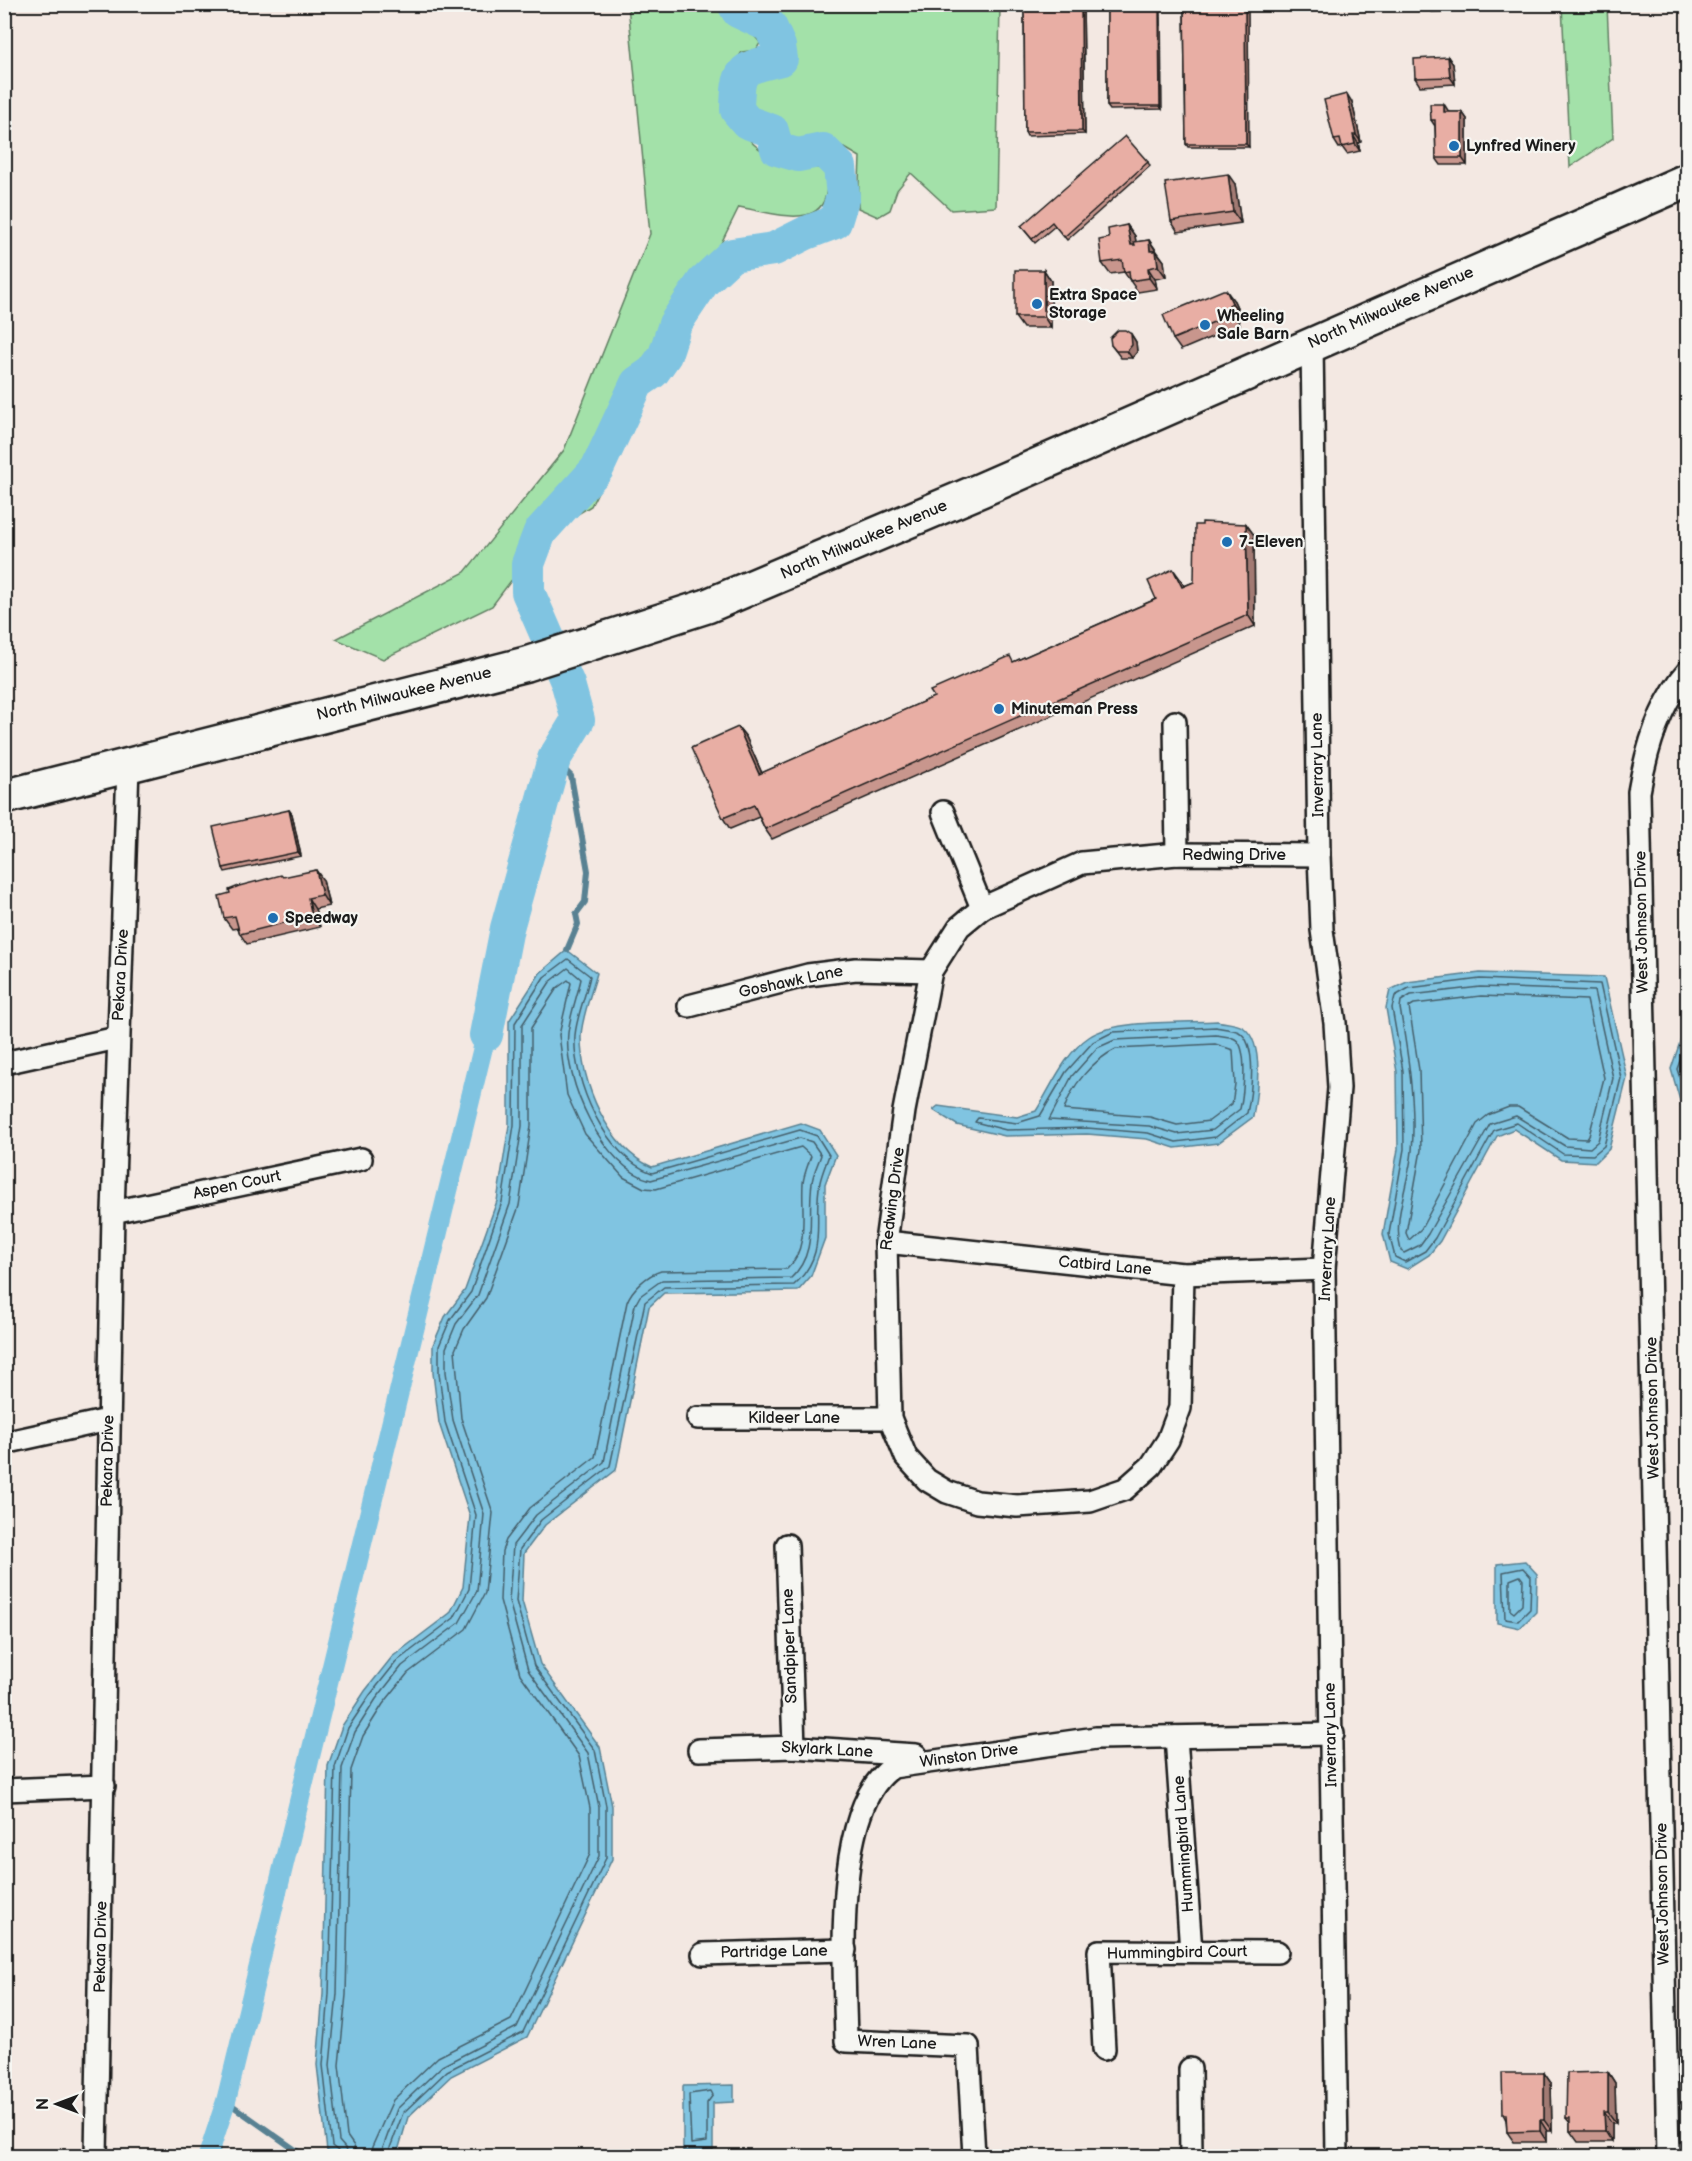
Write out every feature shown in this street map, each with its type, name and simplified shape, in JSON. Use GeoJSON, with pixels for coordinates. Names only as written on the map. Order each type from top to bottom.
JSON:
{"type":"FeatureCollection","features":[{"type":"Feature","properties":{"kind":"main road","name":"North Milwaukee Avenue"},"geometry":{"type":"LineString","coordinates":[[4,797],[526,664],[707,606],[981,490],[1688,180]]}},
{"type":"Feature","properties":{"kind":"street","name":"Inverrary Lane"},"geometry":{"type":"LineString","coordinates":[[1312,343],[1319,855],[1322,930],[1335,1023],[1339,1088],[1324,1269],[1333,1734],[1337,2157]]}},
{"type":"Feature","properties":{"kind":"street","name":"West Johnson Drive"},"geometry":{"type":"LineString","coordinates":[[1668,2157],[1639,792],[1644,760],[1660,716],[1688,671]]}},
{"type":"Feature","properties":{"kind":"street"},"geometry":{"type":"LineString","coordinates":[[1175,722],[1177,854]]}},
{"type":"Feature","properties":{"kind":"street","name":"Pekara Drive"},"geometry":{"type":"LineString","coordinates":[[96,2157],[112,1212],[128,766]]}},
{"type":"Feature","properties":{"kind":"street"},"geometry":{"type":"LineString","coordinates":[[943,812],[982,908]]}},
{"type":"Feature","properties":{"kind":"street","name":"Redwing Drive"},"geometry":{"type":"LineString","coordinates":[[1183,1274],[1180,1408],[1168,1440],[1151,1466],[1125,1489],[1090,1501],[1017,1506],[977,1502],[947,1492],[927,1480],[906,1457],[890,1418],[886,1242],[904,1112],[931,971],[959,927],[982,908],[1082,863],[1177,854],[1319,855]]}},
{"type":"Feature","properties":{"kind":"street","name":"Goshawk Lane"},"geometry":{"type":"LineString","coordinates":[[689,1006],[808,975],[856,969],[931,971]]}},
{"type":"Feature","properties":{"kind":"street"},"geometry":{"type":"LineString","coordinates":[[4,1063],[117,1038]]}},
{"type":"Feature","properties":{"kind":"street","name":"Aspen Court"},"geometry":{"type":"LineString","coordinates":[[112,1212],[361,1159]]}},
{"type":"Feature","properties":{"kind":"street","name":"Catbird Lane"},"geometry":{"type":"LineString","coordinates":[[886,1242],[1183,1274],[1324,1269]]}},
{"type":"Feature","properties":{"kind":"street","name":"Kildeer Lane"},"geometry":{"type":"LineString","coordinates":[[698,1418],[890,1418]]}},
{"type":"Feature","properties":{"kind":"street"},"geometry":{"type":"LineString","coordinates":[[4,1443],[108,1420]]}},
{"type":"Feature","properties":{"kind":"street","name":"Sandpiper Lane"},"geometry":{"type":"LineString","coordinates":[[787,1545],[794,1747]]}},
{"type":"Feature","properties":{"kind":"street","name":"Winston Drive"},"geometry":{"type":"LineString","coordinates":[[846,2041],[844,1892],[854,1841],[870,1790],[879,1776],[892,1767],[1096,1738],[1333,1734]]}},
{"type":"Feature","properties":{"kind":"street","name":"Hummingbird Lane"},"geometry":{"type":"LineString","coordinates":[[1176,1737],[1191,1951]]}},
{"type":"Feature","properties":{"kind":"street","name":"Skylark Lane"},"geometry":{"type":"LineString","coordinates":[[699,1750],[794,1747],[956,1758]]}},
{"type":"Feature","properties":{"kind":"street"},"geometry":{"type":"LineString","coordinates":[[4,1790],[104,1786]]}},
{"type":"Feature","properties":{"kind":"street","name":"Partridge Lane"},"geometry":{"type":"LineString","coordinates":[[703,1954],[845,1950]]}},
{"type":"Feature","properties":{"kind":"street","name":"Hummingbird Court"},"geometry":{"type":"LineString","coordinates":[[1104,2049],[1099,1951],[1277,1952]]}},
{"type":"Feature","properties":{"kind":"street","name":"Wren Lane"},"geometry":{"type":"LineString","coordinates":[[846,2041],[969,2046],[974,2157]]}},
{"type":"Feature","properties":{"kind":"street"},"geometry":{"type":"LineString","coordinates":[[1190,2069],[1191,2157]]}},
{"type":"Feature","properties":{"kind":"green space"},"geometry":{"type":"Polygon","coordinates":[[[628,5],[718,5],[757,39],[760,43],[756,50],[742,52],[728,76],[726,88],[732,113],[746,135],[765,153],[782,161],[826,170],[827,191],[822,205],[813,213],[800,216],[786,216],[739,207],[591,506],[547,533],[492,606],[383,659],[336,639],[465,572],[564,450],[650,234],[628,5]]]}},
{"type":"Feature","properties":{"kind":"green space"},"geometry":{"type":"Polygon","coordinates":[[[774,5],[1000,5],[996,207],[951,210],[911,173],[897,190],[890,210],[878,217],[858,208],[860,157],[828,138],[799,141],[791,138],[750,105],[750,87],[753,81],[763,73],[787,67],[789,60],[788,35],[774,5]]]}},
{"type":"Feature","properties":{"kind":"green space"},"geometry":{"type":"Polygon","coordinates":[[[1562,5],[1607,5],[1613,138],[1570,167],[1562,5]]]}},
{"type":"Feature","properties":{"kind":"water"},"geometry":{"type":"Polygon","coordinates":[[[567,950],[597,973],[583,1020],[582,1054],[591,1093],[610,1129],[622,1145],[636,1158],[652,1167],[801,1123],[820,1130],[836,1155],[825,1184],[825,1238],[811,1276],[798,1291],[664,1293],[649,1307],[616,1470],[545,1525],[524,1553],[522,1601],[540,1664],[600,1747],[612,1806],[612,1859],[527,2037],[451,2076],[408,2117],[398,2151],[372,2158],[343,2156],[327,2151],[317,2065],[323,1994],[328,1766],[342,1726],[365,1691],[392,1657],[450,1613],[463,1587],[470,1516],[439,1423],[433,1373],[433,1345],[445,1317],[465,1290],[497,1201],[509,1125],[509,1021],[540,973],[567,950]]]}},
{"type":"Feature","properties":{"kind":"water"},"geometry":{"type":"Polygon","coordinates":[[[1480,973],[1604,977],[1627,1078],[1609,1149],[1596,1162],[1561,1160],[1514,1129],[1497,1136],[1440,1241],[1429,1255],[1407,1269],[1390,1262],[1383,1234],[1398,1149],[1397,1072],[1386,1008],[1390,990],[1407,982],[1480,973]]]}},
{"type":"Feature","properties":{"kind":"water"},"geometry":{"type":"Polygon","coordinates":[[[1217,1021],[1241,1026],[1251,1035],[1255,1045],[1258,1070],[1253,1117],[1218,1143],[1175,1148],[1147,1139],[1087,1134],[1005,1136],[957,1125],[933,1110],[938,1106],[1017,1117],[1036,1111],[1073,1052],[1089,1037],[1101,1031],[1132,1025],[1217,1021]]]}},
{"type":"Feature","properties":{"kind":"water"},"geometry":{"type":"Polygon","coordinates":[[[1688,1021],[1687,1125],[1671,1069],[1688,1021]]]}},
{"type":"Feature","properties":{"kind":"water"},"geometry":{"type":"Polygon","coordinates":[[[1525,1561],[1537,1574],[1536,1612],[1520,1628],[1497,1623],[1497,1564],[1525,1561]]]}},
{"type":"Feature","properties":{"kind":"water"},"geometry":{"type":"Polygon","coordinates":[[[734,2085],[734,2102],[713,2103],[713,2150],[683,2151],[683,2086],[734,2085]]]}},
{"type":"Feature","properties":{"kind":"building"},"geometry":{"type":"Polygon","coordinates":[[[1024,4],[1081,4],[1082,131],[1025,132],[1024,4]]]}},
{"type":"Feature","properties":{"kind":"building"},"geometry":{"type":"Polygon","coordinates":[[[1107,4],[1159,4],[1160,106],[1107,106],[1107,4]]]}},
{"type":"Feature","properties":{"kind":"building"},"geometry":{"type":"Polygon","coordinates":[[[1184,4],[1245,4],[1246,144],[1186,144],[1184,4]]]}},
{"type":"Feature","properties":{"kind":"building"},"geometry":{"type":"Polygon","coordinates":[[[1448,57],[1450,77],[1415,78],[1414,59],[1448,57]]]}},
{"type":"Feature","properties":{"kind":"building"},"geometry":{"type":"Polygon","coordinates":[[[1347,94],[1356,135],[1353,135],[1355,144],[1342,147],[1340,139],[1334,140],[1324,100],[1347,94]]]}},
{"type":"Feature","properties":{"kind":"building","name":"Lynfred Winery"},"geometry":{"type":"Polygon","coordinates":[[[1430,104],[1444,104],[1444,112],[1462,112],[1462,158],[1436,158],[1435,120],[1431,120],[1430,104]]]}},
{"type":"Feature","properties":{"kind":"building"},"geometry":{"type":"Polygon","coordinates":[[[1125,136],[1148,162],[1064,237],[1052,222],[1032,239],[1021,226],[1125,136]]]}},
{"type":"Feature","properties":{"kind":"building"},"geometry":{"type":"Polygon","coordinates":[[[1228,174],[1233,212],[1171,221],[1165,183],[1228,174]]]}},
{"type":"Feature","properties":{"kind":"building"},"geometry":{"type":"Polygon","coordinates":[[[1127,225],[1131,245],[1135,245],[1134,242],[1149,240],[1150,251],[1156,251],[1158,266],[1148,268],[1149,278],[1130,281],[1129,271],[1124,272],[1122,260],[1102,263],[1099,240],[1109,238],[1108,229],[1127,225]]]}},
{"type":"Feature","properties":{"kind":"building"},"geometry":{"type":"Polygon","coordinates":[[[1015,270],[1044,270],[1044,317],[1015,317],[1015,270]]]}},
{"type":"Feature","properties":{"kind":"building"},"geometry":{"type":"Polygon","coordinates":[[[1226,290],[1232,303],[1229,305],[1233,314],[1173,339],[1163,315],[1226,290]]]}},
{"type":"Feature","properties":{"kind":"building"},"geometry":{"type":"Polygon","coordinates":[[[1118,330],[1125,330],[1131,334],[1132,345],[1127,351],[1116,351],[1111,345],[1110,338],[1118,330]]]}},
{"type":"Feature","properties":{"kind":"building"},"geometry":{"type":"Polygon","coordinates":[[[1202,522],[1246,524],[1248,615],[765,829],[754,805],[723,818],[691,748],[738,727],[759,774],[934,697],[930,691],[1010,656],[1013,662],[1156,599],[1148,581],[1173,569],[1182,587],[1194,582],[1195,525],[1202,525],[1202,522]]]}},
{"type":"Feature","properties":{"kind":"building","name":"Speedway"},"geometry":{"type":"Polygon","coordinates":[[[289,810],[298,852],[223,868],[213,827],[289,810]]]}},
{"type":"Feature","properties":{"kind":"building","name":"Speedway"},"geometry":{"type":"Polygon","coordinates":[[[316,870],[322,895],[308,898],[312,916],[240,934],[235,916],[224,918],[219,896],[230,893],[229,890],[281,875],[283,877],[316,870]]]}},
{"type":"Feature","properties":{"kind":"building"},"geometry":{"type":"Polygon","coordinates":[[[1608,2072],[1608,2112],[1604,2112],[1605,2131],[1570,2131],[1570,2118],[1566,2118],[1567,2073],[1608,2072]]]}},
{"type":"Feature","properties":{"kind":"building"},"geometry":{"type":"Polygon","coordinates":[[[1502,2073],[1544,2073],[1544,2120],[1540,2120],[1540,2131],[1507,2132],[1506,2114],[1503,2114],[1502,2073]]]}},
{"type":"Feature","properties":{"kind":"waterway"},"geometry":{"type":"LineString","coordinates":[[486,1035],[507,928],[554,759],[578,720],[568,684],[528,592],[528,564],[540,532],[597,469],[637,383],[653,372],[665,355],[675,324],[703,282],[732,255],[774,249],[835,222],[843,196],[840,167],[823,150],[798,155],[777,149],[772,131],[747,122],[737,110],[739,85],[744,72],[757,65],[781,59],[779,46],[770,26],[738,11],[734,4]]}},
{"type":"Feature","properties":{"kind":"waterway"},"geometry":{"type":"LineString","coordinates":[[554,759],[571,776],[588,871],[585,902],[576,914],[578,924],[567,950]]}},
{"type":"Feature","properties":{"kind":"waterway"},"geometry":{"type":"LineString","coordinates":[[208,2156],[226,2101],[486,1035]]}},
{"type":"Feature","properties":{"kind":"waterway"},"geometry":{"type":"LineString","coordinates":[[226,2101],[304,2156]]}},
{"type":"Feature","properties":{"kind":"place","name":"Lynfred Winery"},"geometry":{"type":"Point","coordinates":[1454,146]}},
{"type":"Feature","properties":{"kind":"place","name":"Extra Space Storage"},"geometry":{"type":"Point","coordinates":[1037,304]}},
{"type":"Feature","properties":{"kind":"place","name":"Wheeling Sale Barn"},"geometry":{"type":"Point","coordinates":[1205,325]}},
{"type":"Feature","properties":{"kind":"place","name":"7-Eleven"},"geometry":{"type":"Point","coordinates":[1227,542]}},
{"type":"Feature","properties":{"kind":"place","name":"Minuteman Press"},"geometry":{"type":"Point","coordinates":[999,709]}},
{"type":"Feature","properties":{"kind":"place","name":"Speedway"},"geometry":{"type":"Point","coordinates":[273,918]}}]}
